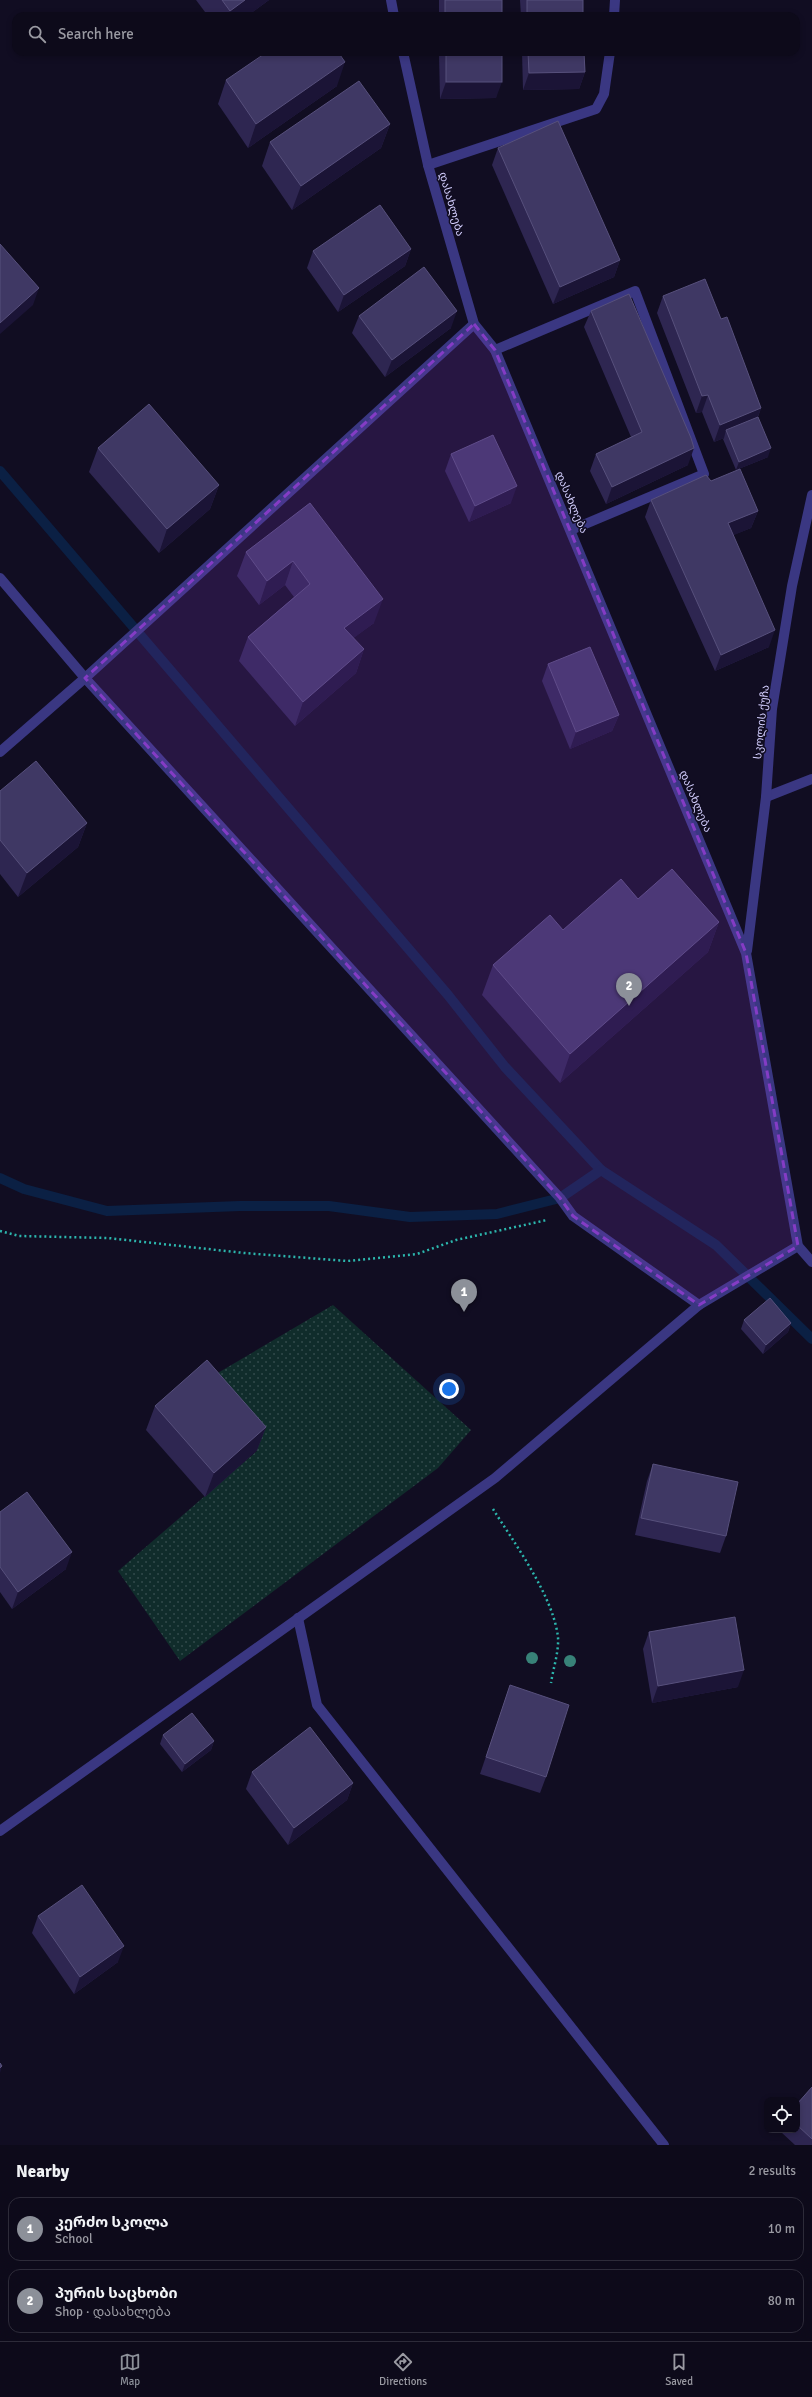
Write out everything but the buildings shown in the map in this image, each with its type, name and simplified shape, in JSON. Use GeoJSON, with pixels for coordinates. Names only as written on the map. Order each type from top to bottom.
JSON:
{"type":"FeatureCollection","features":[{"type":"Feature","properties":{"kind":"street"},"geometry":{"type":"LineString","coordinates":[[391,0],[393,12]]}},
{"type":"Feature","properties":{"kind":"street"},"geometry":{"type":"LineString","coordinates":[[614,12],[615,0]]}},
{"type":"Feature","properties":{"kind":"street","name":"დასახლება"},"geometry":{"type":"LineString","coordinates":[[403,56],[428,165],[474,324],[495,350],[746,953]]}},
{"type":"Feature","properties":{"kind":"street"},"geometry":{"type":"LineString","coordinates":[[428,165],[596,109],[604,94],[609,56]]}},
{"type":"Feature","properties":{"kind":"street"},"geometry":{"type":"LineString","coordinates":[[495,350],[635,291],[704,474],[571,530]]}},
{"type":"Feature","properties":{"kind":"street"},"geometry":{"type":"LineString","coordinates":[[0,752],[85,678],[474,324]]}},
{"type":"Feature","properties":{"kind":"street","name":"სკოლის ქუჩა"},"geometry":{"type":"LineString","coordinates":[[746,953],[766,797],[772,709],[792,586],[812,495]]}},
{"type":"Feature","properties":{"kind":"street"},"geometry":{"type":"LineString","coordinates":[[0,578],[85,678],[560,1198],[573,1216],[699,1305]]}},
{"type":"Feature","properties":{"kind":"street"},"geometry":{"type":"LineString","coordinates":[[766,797],[812,779]]}},
{"type":"Feature","properties":{"kind":"street"},"geometry":{"type":"LineString","coordinates":[[746,953],[798,1246],[812,1262]]}},
{"type":"Feature","properties":{"kind":"street"},"geometry":{"type":"LineString","coordinates":[[0,1831],[480,1488],[699,1305],[798,1246]]}},
{"type":"Feature","properties":{"kind":"street"},"geometry":{"type":"LineString","coordinates":[[298,1618],[317,1705],[664,2145]]}},
{"type":"Feature","properties":{"kind":"path"},"geometry":{"type":"LineString","coordinates":[[0,1231],[19,1236],[108,1238],[244,1253],[347,1261],[417,1254],[456,1240],[566,1216],[573,1216]]}},
{"type":"Feature","properties":{"kind":"path"},"geometry":{"type":"LineString","coordinates":[[480,1488],[534,1574],[551,1615],[558,1638],[551,1683]]}},
{"type":"Feature","properties":{"kind":"highlighted area"},"geometry":{"type":"Polygon","coordinates":[[[474,324],[495,350],[746,953],[798,1246],[699,1305],[573,1216],[560,1198],[85,678],[474,324]]]}},
{"type":"Feature","properties":{"kind":"green space"},"geometry":{"type":"Polygon","coordinates":[[[333,1305],[471,1430],[438,1468],[180,1661],[118,1571],[257,1451],[199,1384],[333,1305]]]}},
{"type":"Feature","properties":{"kind":"waterway"},"geometry":{"type":"LineString","coordinates":[[0,471],[448,995],[505,1067],[601,1170],[716,1245],[812,1339]]}},
{"type":"Feature","properties":{"kind":"waterway"},"geometry":{"type":"LineString","coordinates":[[0,1178],[24,1189],[107,1211],[240,1206],[329,1206],[410,1217],[497,1214],[560,1198],[601,1170]]}},
{"type":"Feature","properties":{"kind":"place","name":"პურის საცხობი"},"geometry":{"type":"Point","coordinates":[629,1006]}},
{"type":"Feature","properties":{"kind":"place","name":"კერძო სკოლა"},"geometry":{"type":"Point","coordinates":[464,1312]}}]}
